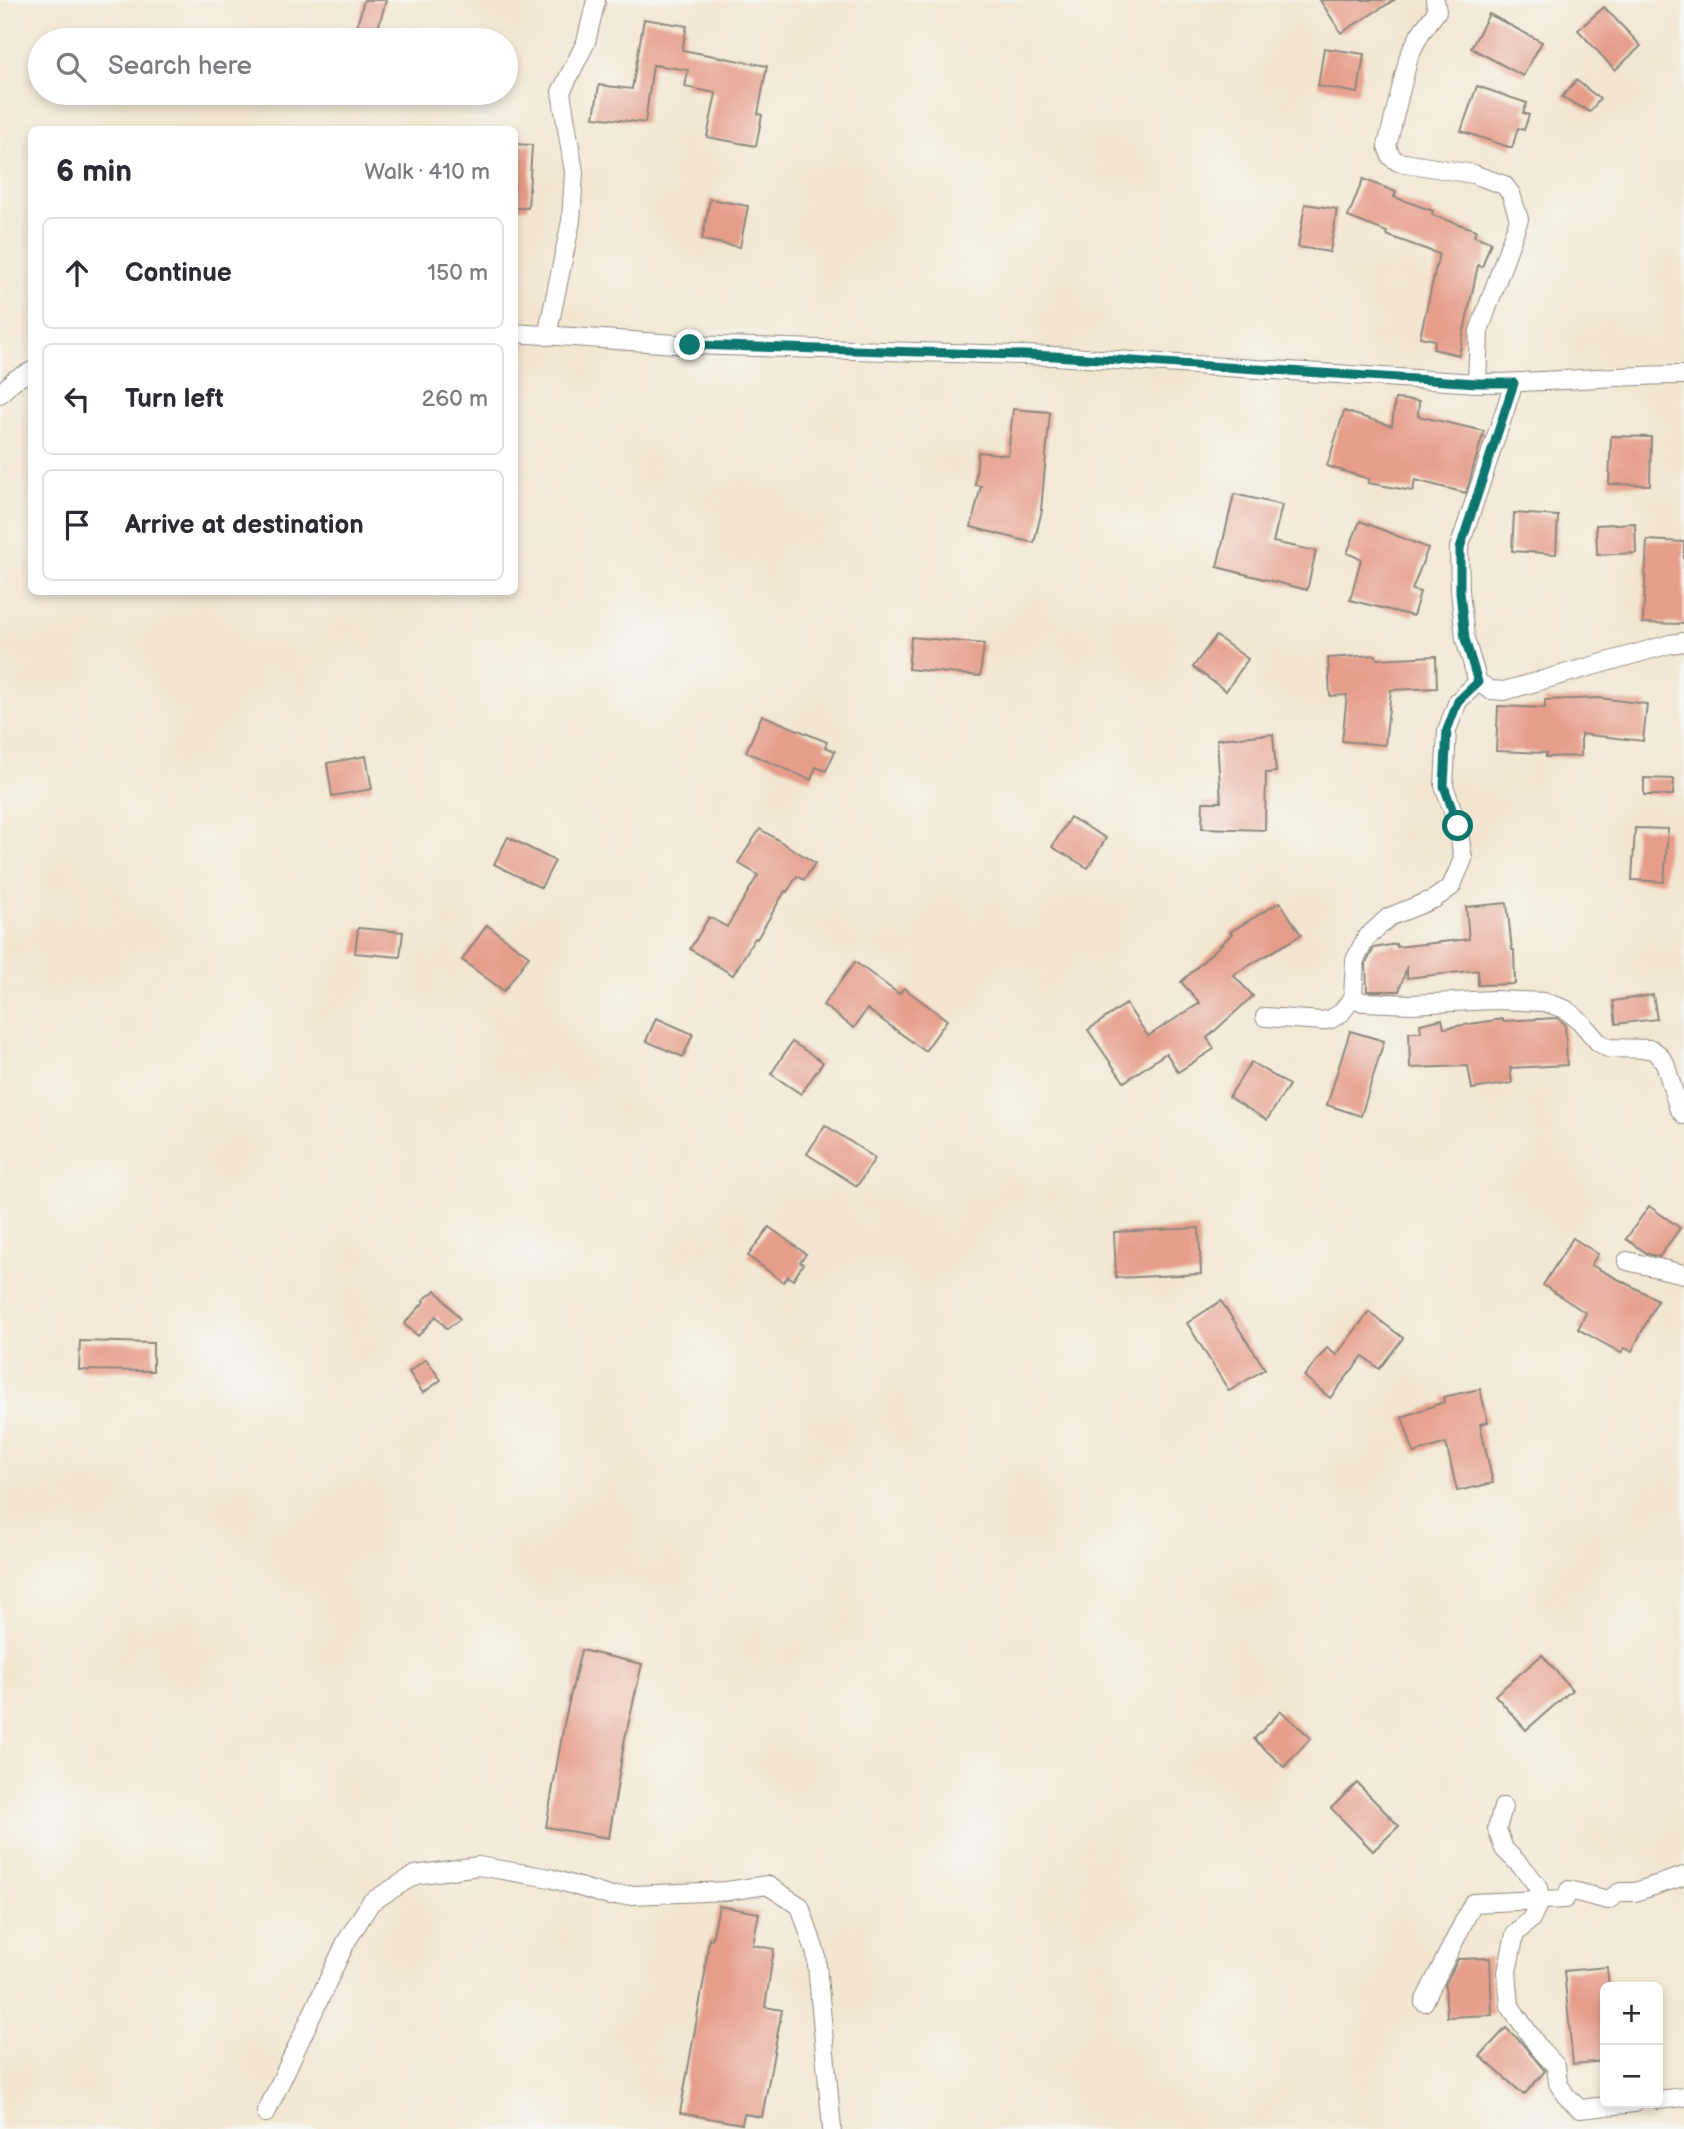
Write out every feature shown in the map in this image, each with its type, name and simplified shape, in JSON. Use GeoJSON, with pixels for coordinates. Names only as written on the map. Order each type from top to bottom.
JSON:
{"type":"FeatureCollection","features":[{"type":"Feature","properties":{"kind":"street"},"geometry":{"type":"LineString","coordinates":[[547,336],[571,221],[574,172],[561,92],[586,42],[596,0]]}},
{"type":"Feature","properties":{"kind":"street"},"geometry":{"type":"LineString","coordinates":[[1435,0],[1437,12],[1420,34],[1409,56],[1387,146],[1391,157],[1398,162],[1473,174],[1504,186],[1511,194],[1518,219],[1479,331],[1477,383]]}},
{"type":"Feature","properties":{"kind":"street"},"geometry":{"type":"LineString","coordinates":[[518,333],[690,345],[1054,356],[1477,383],[1622,375],[1684,375]]}},
{"type":"Feature","properties":{"kind":"street"},"geometry":{"type":"LineString","coordinates":[[0,394],[14,380],[28,373]]}},
{"type":"Feature","properties":{"kind":"street"},"geometry":{"type":"LineString","coordinates":[[1514,383],[1460,548],[1460,592],[1465,639],[1478,682],[1490,690],[1504,691],[1684,642]]}},
{"type":"Feature","properties":{"kind":"street"},"geometry":{"type":"LineString","coordinates":[[1265,1017],[1322,1021],[1341,1013],[1353,997],[1355,960],[1366,938],[1390,917],[1434,899],[1451,887],[1463,859],[1458,826],[1444,786],[1447,730],[1458,701],[1478,682]]}},
{"type":"Feature","properties":{"kind":"street"},"geometry":{"type":"LineString","coordinates":[[1353,997],[1363,1002],[1411,1004],[1494,1000],[1544,1002],[1565,1009],[1580,1021],[1598,1042],[1608,1048],[1651,1049],[1658,1054],[1665,1063],[1678,1107],[1684,1115]]}},
{"type":"Feature","properties":{"kind":"street"},"geometry":{"type":"LineString","coordinates":[[1627,1261],[1684,1274]]}},
{"type":"Feature","properties":{"kind":"street"},"geometry":{"type":"LineString","coordinates":[[1503,1807],[1497,1829],[1504,1849],[1538,1887],[1539,1900],[1531,1919],[1515,1934],[1507,1972],[1510,2006],[1539,2048],[1556,2066],[1558,2083],[1566,2096],[1580,2109],[1600,2107]]}},
{"type":"Feature","properties":{"kind":"street"},"geometry":{"type":"LineString","coordinates":[[267,2113],[346,1942],[371,1902],[415,1875],[478,1866],[550,1878],[609,1896],[727,1891],[767,1885],[800,1906],[816,1954],[832,2129]]}},
{"type":"Feature","properties":{"kind":"street"},"geometry":{"type":"LineString","coordinates":[[1424,2002],[1473,1903],[1564,1899],[1569,1890],[1608,1900],[1620,1892],[1635,1892],[1684,1876]]}},
{"type":"Feature","properties":{"kind":"street"},"geometry":{"type":"LineString","coordinates":[[1663,2099],[1684,2097]]}},
{"type":"Feature","properties":{"kind":"building"},"geometry":{"type":"Polygon","coordinates":[[[364,0],[386,0],[378,28],[357,26],[364,0]]]}},
{"type":"Feature","properties":{"kind":"building"},"geometry":{"type":"Polygon","coordinates":[[[1320,0],[1394,0],[1341,33],[1320,0]]]}},
{"type":"Feature","properties":{"kind":"building"},"geometry":{"type":"Polygon","coordinates":[[[1604,7],[1641,46],[1615,70],[1578,30],[1604,7]]]}},
{"type":"Feature","properties":{"kind":"building"},"geometry":{"type":"Polygon","coordinates":[[[1489,14],[1542,42],[1523,76],[1471,48],[1489,14]]]}},
{"type":"Feature","properties":{"kind":"building"},"geometry":{"type":"Polygon","coordinates":[[[644,19],[687,26],[682,50],[767,66],[758,114],[762,115],[756,146],[707,137],[716,93],[685,87],[688,70],[653,65],[645,123],[594,117],[599,85],[632,89],[644,19]]]}},
{"type":"Feature","properties":{"kind":"building"},"geometry":{"type":"Polygon","coordinates":[[[1324,48],[1364,54],[1358,93],[1318,86],[1324,48]]]}},
{"type":"Feature","properties":{"kind":"building"},"geometry":{"type":"Polygon","coordinates":[[[1576,80],[1600,99],[1590,112],[1562,97],[1576,80]]]}},
{"type":"Feature","properties":{"kind":"building"},"geometry":{"type":"Polygon","coordinates":[[[1477,86],[1527,103],[1523,113],[1529,115],[1524,130],[1518,128],[1512,148],[1461,131],[1477,86]]]}},
{"type":"Feature","properties":{"kind":"building"},"geometry":{"type":"Polygon","coordinates":[[[518,144],[532,145],[528,208],[518,208],[518,144]]]}},
{"type":"Feature","properties":{"kind":"building"},"geometry":{"type":"Polygon","coordinates":[[[1363,179],[1396,192],[1394,197],[1433,211],[1432,215],[1476,230],[1474,236],[1491,242],[1482,267],[1478,265],[1459,355],[1433,349],[1435,340],[1420,337],[1439,254],[1386,235],[1387,232],[1348,217],[1363,179]]]}},
{"type":"Feature","properties":{"kind":"building"},"geometry":{"type":"Polygon","coordinates":[[[710,199],[748,206],[740,247],[702,240],[710,199]]]}},
{"type":"Feature","properties":{"kind":"building"},"geometry":{"type":"Polygon","coordinates":[[[1305,204],[1337,209],[1330,252],[1298,247],[1305,204]]]}},
{"type":"Feature","properties":{"kind":"building"},"geometry":{"type":"Polygon","coordinates":[[[1395,399],[1419,401],[1418,416],[1484,431],[1466,493],[1415,480],[1413,491],[1368,483],[1369,479],[1327,466],[1344,411],[1392,426],[1395,399]]]}},
{"type":"Feature","properties":{"kind":"building"},"geometry":{"type":"Polygon","coordinates":[[[1013,409],[1050,412],[1042,510],[1034,543],[971,527],[981,486],[975,485],[978,452],[1008,455],[1013,409]]]}},
{"type":"Feature","properties":{"kind":"building"},"geometry":{"type":"Polygon","coordinates":[[[1611,436],[1651,437],[1650,485],[1609,484],[1611,436]]]}},
{"type":"Feature","properties":{"kind":"building"},"geometry":{"type":"Polygon","coordinates":[[[1234,494],[1282,505],[1273,542],[1316,551],[1307,590],[1217,567],[1234,494]]]}},
{"type":"Feature","properties":{"kind":"building"},"geometry":{"type":"Polygon","coordinates":[[[1514,513],[1558,516],[1556,554],[1512,551],[1514,513]]]}},
{"type":"Feature","properties":{"kind":"building"},"geometry":{"type":"Polygon","coordinates":[[[1360,521],[1428,548],[1412,590],[1420,592],[1413,616],[1350,600],[1361,559],[1347,553],[1360,521]]]}},
{"type":"Feature","properties":{"kind":"building"},"geometry":{"type":"Polygon","coordinates":[[[1635,523],[1636,553],[1597,555],[1596,525],[1635,523]]]}},
{"type":"Feature","properties":{"kind":"building"},"geometry":{"type":"Polygon","coordinates":[[[1647,540],[1684,542],[1684,624],[1643,623],[1647,540]]]}},
{"type":"Feature","properties":{"kind":"building"},"geometry":{"type":"Polygon","coordinates":[[[1216,636],[1248,659],[1226,691],[1193,667],[1216,636]]]}},
{"type":"Feature","properties":{"kind":"building"},"geometry":{"type":"Polygon","coordinates":[[[911,637],[984,644],[980,676],[908,669],[911,637]]]}},
{"type":"Feature","properties":{"kind":"building"},"geometry":{"type":"Polygon","coordinates":[[[1376,655],[1377,659],[1436,656],[1437,688],[1391,690],[1385,745],[1342,741],[1347,695],[1330,696],[1328,658],[1376,655]]]}},
{"type":"Feature","properties":{"kind":"building"},"geometry":{"type":"Polygon","coordinates":[[[1599,698],[1647,704],[1643,741],[1581,734],[1581,756],[1546,757],[1546,753],[1496,751],[1498,706],[1545,708],[1545,700],[1599,698]]]}},
{"type":"Feature","properties":{"kind":"building"},"geometry":{"type":"Polygon","coordinates":[[[762,715],[827,742],[825,747],[835,751],[826,771],[816,767],[811,780],[746,752],[762,715]]]}},
{"type":"Feature","properties":{"kind":"building"},"geometry":{"type":"Polygon","coordinates":[[[1273,734],[1276,772],[1266,773],[1265,830],[1202,828],[1203,802],[1221,802],[1217,739],[1273,734]]]}},
{"type":"Feature","properties":{"kind":"building"},"geometry":{"type":"Polygon","coordinates":[[[366,756],[372,789],[332,796],[327,763],[366,756]]]}},
{"type":"Feature","properties":{"kind":"building"},"geometry":{"type":"Polygon","coordinates":[[[1644,778],[1674,779],[1673,795],[1644,795],[1644,778]]]}},
{"type":"Feature","properties":{"kind":"building"},"geometry":{"type":"Polygon","coordinates":[[[1070,817],[1106,838],[1088,868],[1052,847],[1070,817]]]}},
{"type":"Feature","properties":{"kind":"building"},"geometry":{"type":"Polygon","coordinates":[[[1635,828],[1668,829],[1664,882],[1632,880],[1635,828]]]}},
{"type":"Feature","properties":{"kind":"building"},"geometry":{"type":"Polygon","coordinates":[[[760,829],[815,863],[804,880],[797,876],[787,892],[785,891],[733,975],[690,949],[709,917],[727,927],[758,875],[738,863],[760,829]]]}},
{"type":"Feature","properties":{"kind":"building"},"geometry":{"type":"Polygon","coordinates":[[[508,837],[555,861],[541,888],[494,864],[508,837]]]}},
{"type":"Feature","properties":{"kind":"building"},"geometry":{"type":"Polygon","coordinates":[[[1280,902],[1301,935],[1233,975],[1253,996],[1207,1038],[1214,1049],[1178,1072],[1166,1053],[1124,1082],[1088,1030],[1126,1004],[1148,1036],[1200,1003],[1181,982],[1232,934],[1230,932],[1280,902]]]}},
{"type":"Feature","properties":{"kind":"building"},"geometry":{"type":"Polygon","coordinates":[[[1507,903],[1514,950],[1515,984],[1478,985],[1478,970],[1407,978],[1407,966],[1399,991],[1367,991],[1366,963],[1374,948],[1469,939],[1466,907],[1507,903]]]}},
{"type":"Feature","properties":{"kind":"building"},"geometry":{"type":"Polygon","coordinates":[[[487,925],[529,956],[504,991],[462,960],[487,925]]]}},
{"type":"Feature","properties":{"kind":"building"},"geometry":{"type":"Polygon","coordinates":[[[358,928],[403,932],[400,957],[355,953],[358,928]]]}},
{"type":"Feature","properties":{"kind":"building"},"geometry":{"type":"Polygon","coordinates":[[[855,962],[899,994],[904,988],[947,1020],[925,1051],[867,1009],[854,1028],[823,1005],[855,962]]]}},
{"type":"Feature","properties":{"kind":"building"},"geometry":{"type":"Polygon","coordinates":[[[1653,995],[1657,1019],[1616,1024],[1613,1001],[1653,995]]]}},
{"type":"Feature","properties":{"kind":"building"},"geometry":{"type":"Polygon","coordinates":[[[656,1018],[693,1034],[683,1057],[646,1041],[656,1018]]]}},
{"type":"Feature","properties":{"kind":"building"},"geometry":{"type":"Polygon","coordinates":[[[1557,1018],[1565,1024],[1567,1065],[1510,1068],[1512,1083],[1472,1089],[1468,1066],[1410,1068],[1409,1032],[1421,1032],[1420,1024],[1442,1019],[1444,1028],[1503,1019],[1557,1018]]]}},
{"type":"Feature","properties":{"kind":"building"},"geometry":{"type":"Polygon","coordinates":[[[1350,1031],[1384,1041],[1361,1116],[1327,1105],[1350,1031]]]}},
{"type":"Feature","properties":{"kind":"building"},"geometry":{"type":"Polygon","coordinates":[[[792,1042],[823,1062],[801,1094],[771,1074],[792,1042]]]}},
{"type":"Feature","properties":{"kind":"building"},"geometry":{"type":"Polygon","coordinates":[[[1251,1062],[1289,1085],[1267,1120],[1229,1097],[1251,1062]]]}},
{"type":"Feature","properties":{"kind":"building"},"geometry":{"type":"Polygon","coordinates":[[[825,1125],[875,1158],[857,1186],[807,1154],[825,1125]]]}},
{"type":"Feature","properties":{"kind":"building"},"geometry":{"type":"Polygon","coordinates":[[[1649,1206],[1680,1228],[1659,1257],[1648,1254],[1626,1239],[1649,1206]]]}},
{"type":"Feature","properties":{"kind":"building"},"geometry":{"type":"Polygon","coordinates":[[[769,1227],[806,1254],[793,1280],[788,1276],[783,1282],[748,1256],[769,1227]]]}},
{"type":"Feature","properties":{"kind":"building"},"geometry":{"type":"Polygon","coordinates":[[[1199,1228],[1201,1274],[1116,1278],[1114,1232],[1199,1228]]]}},
{"type":"Feature","properties":{"kind":"building"},"geometry":{"type":"Polygon","coordinates":[[[1573,1238],[1598,1254],[1591,1265],[1658,1300],[1632,1351],[1624,1348],[1621,1353],[1578,1329],[1586,1313],[1543,1285],[1573,1238]]]}},
{"type":"Feature","properties":{"kind":"building"},"geometry":{"type":"Polygon","coordinates":[[[436,1290],[460,1319],[447,1329],[436,1316],[418,1336],[404,1324],[425,1301],[423,1300],[436,1290]]]}},
{"type":"Feature","properties":{"kind":"building"},"geometry":{"type":"Polygon","coordinates":[[[1221,1301],[1265,1369],[1229,1391],[1187,1323],[1221,1301]]]}},
{"type":"Feature","properties":{"kind":"building"},"geometry":{"type":"Polygon","coordinates":[[[1369,1312],[1403,1338],[1379,1369],[1363,1356],[1330,1398],[1304,1376],[1327,1348],[1336,1355],[1369,1312]]]}},
{"type":"Feature","properties":{"kind":"building"},"geometry":{"type":"Polygon","coordinates":[[[80,1341],[153,1343],[153,1371],[79,1370],[80,1341]]]}},
{"type":"Feature","properties":{"kind":"building"},"geometry":{"type":"Polygon","coordinates":[[[426,1359],[441,1380],[423,1393],[409,1372],[426,1359]]]}},
{"type":"Feature","properties":{"kind":"building"},"geometry":{"type":"Polygon","coordinates":[[[1480,1389],[1488,1422],[1480,1424],[1493,1483],[1457,1491],[1446,1443],[1414,1453],[1402,1417],[1444,1402],[1443,1397],[1480,1389]]]}},
{"type":"Feature","properties":{"kind":"building"},"geometry":{"type":"Polygon","coordinates":[[[581,1650],[642,1664],[624,1743],[609,1838],[546,1827],[564,1724],[581,1650]]]}},
{"type":"Feature","properties":{"kind":"building"},"geometry":{"type":"Polygon","coordinates":[[[1542,1655],[1572,1690],[1526,1730],[1495,1695],[1542,1655]]]}},
{"type":"Feature","properties":{"kind":"building"},"geometry":{"type":"Polygon","coordinates":[[[1281,1711],[1311,1738],[1284,1767],[1254,1739],[1281,1711]]]}},
{"type":"Feature","properties":{"kind":"building"},"geometry":{"type":"Polygon","coordinates":[[[1357,1783],[1399,1826],[1373,1851],[1331,1808],[1357,1783]]]}},
{"type":"Feature","properties":{"kind":"building"},"geometry":{"type":"Polygon","coordinates":[[[719,1906],[759,1913],[753,1945],[774,1949],[765,2007],[782,2010],[762,2117],[744,2114],[742,2124],[680,2113],[709,1938],[712,1939],[719,1906]]]}},
{"type":"Feature","properties":{"kind":"building"},"geometry":{"type":"Polygon","coordinates":[[[1490,1958],[1492,2015],[1447,2017],[1445,1985],[1458,1959],[1490,1958]]]}},
{"type":"Feature","properties":{"kind":"building"},"geometry":{"type":"Polygon","coordinates":[[[1607,1967],[1608,1982],[1600,1982],[1600,2061],[1573,2064],[1564,1971],[1607,1967]]]}},
{"type":"Feature","properties":{"kind":"building"},"geometry":{"type":"Polygon","coordinates":[[[1506,2028],[1545,2071],[1524,2095],[1480,2056],[1506,2028]]]}},
{"type":"Feature","properties":{"kind":"route"},"geometry":{"type":"LineString","coordinates":[[690,345],[1054,356],[1477,383],[1514,383],[1460,548],[1460,592],[1465,639],[1478,682],[1458,701],[1447,730],[1444,786],[1458,826]]}}]}
